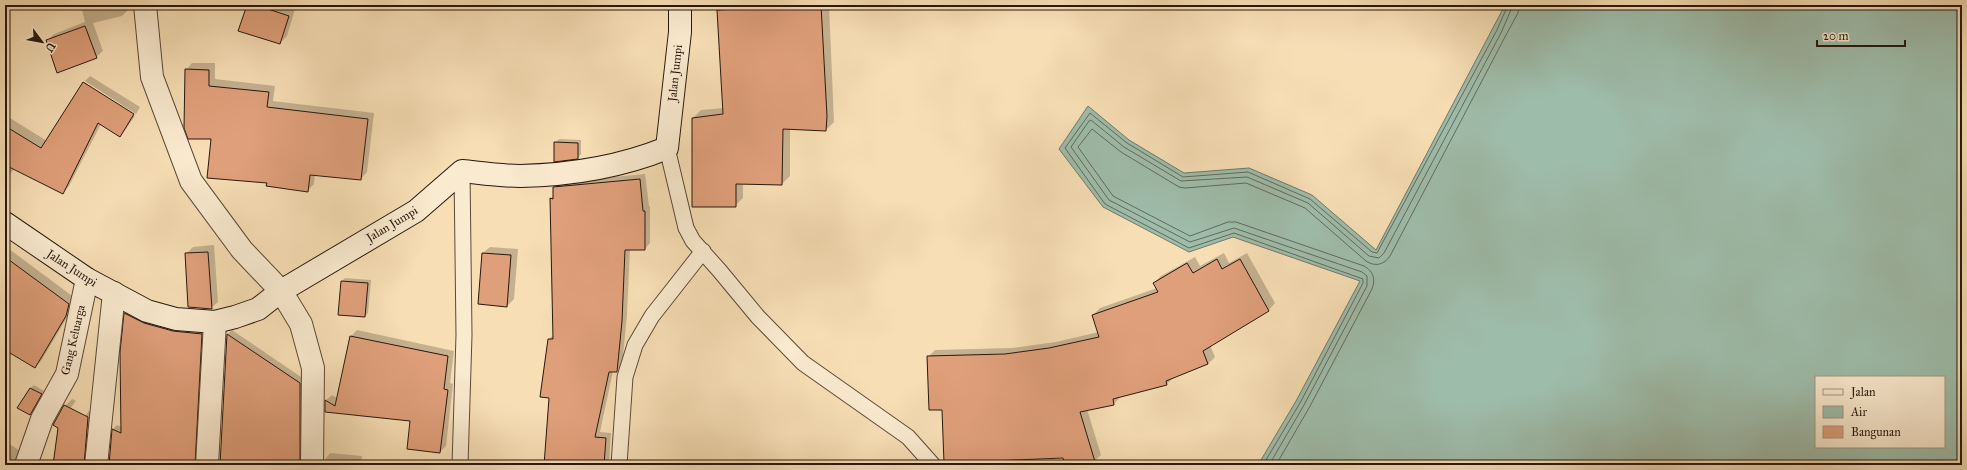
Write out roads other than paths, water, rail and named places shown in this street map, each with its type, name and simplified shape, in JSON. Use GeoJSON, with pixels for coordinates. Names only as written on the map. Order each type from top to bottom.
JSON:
{"type":"FeatureCollection","features":[{"type":"Feature","properties":{"kind":"street"},"geometry":{"type":"LineString","coordinates":[[145,5],[152,76],[191,181],[242,250],[281,291],[301,324],[313,368],[312,465]]}},
{"type":"Feature","properties":{"kind":"street","name":"Jalan Jumpi"},"geometry":{"type":"LineString","coordinates":[[667,148],[680,32],[680,5]]}},
{"type":"Feature","properties":{"kind":"street"},"geometry":{"type":"LineString","coordinates":[[462,171],[519,176],[581,172],[644,157],[667,148]]}},
{"type":"Feature","properties":{"kind":"street","name":"Jalan Jumpi"},"geometry":{"type":"LineString","coordinates":[[5,223],[87,279],[147,311],[176,319],[215,322],[258,309],[281,291],[416,211],[462,171]]}},
{"type":"Feature","properties":{"kind":"street","name":"Gang Keluarga"},"geometry":{"type":"LineString","coordinates":[[26,465],[42,419],[67,374],[87,279]]}},
{"type":"Feature","properties":{"kind":"street"},"geometry":{"type":"LineString","coordinates":[[96,465],[114,294]]}},
{"type":"Feature","properties":{"kind":"street"},"geometry":{"type":"LineString","coordinates":[[207,465],[215,322]]}},
{"type":"Feature","properties":{"kind":"lane"},"geometry":{"type":"LineString","coordinates":[[667,148],[686,228],[693,241],[758,317],[803,363],[908,437],[933,465]]}},
{"type":"Feature","properties":{"kind":"lane"},"geometry":{"type":"LineString","coordinates":[[460,465],[464,335],[462,171]]}},
{"type":"Feature","properties":{"kind":"lane"},"geometry":{"type":"LineString","coordinates":[[619,465],[625,377],[635,345],[652,316],[703,251]]}},
{"type":"Feature","properties":{"kind":"water"},"geometry":{"type":"Polygon","coordinates":[[[1505,5],[1962,5],[1962,465],[1258,465],[1296,401],[1360,281],[1233,237],[1189,252],[1103,207],[1059,149],[1088,106],[1129,140],[1184,173],[1249,168],[1312,195],[1376,250],[1505,5]]]}}]}
